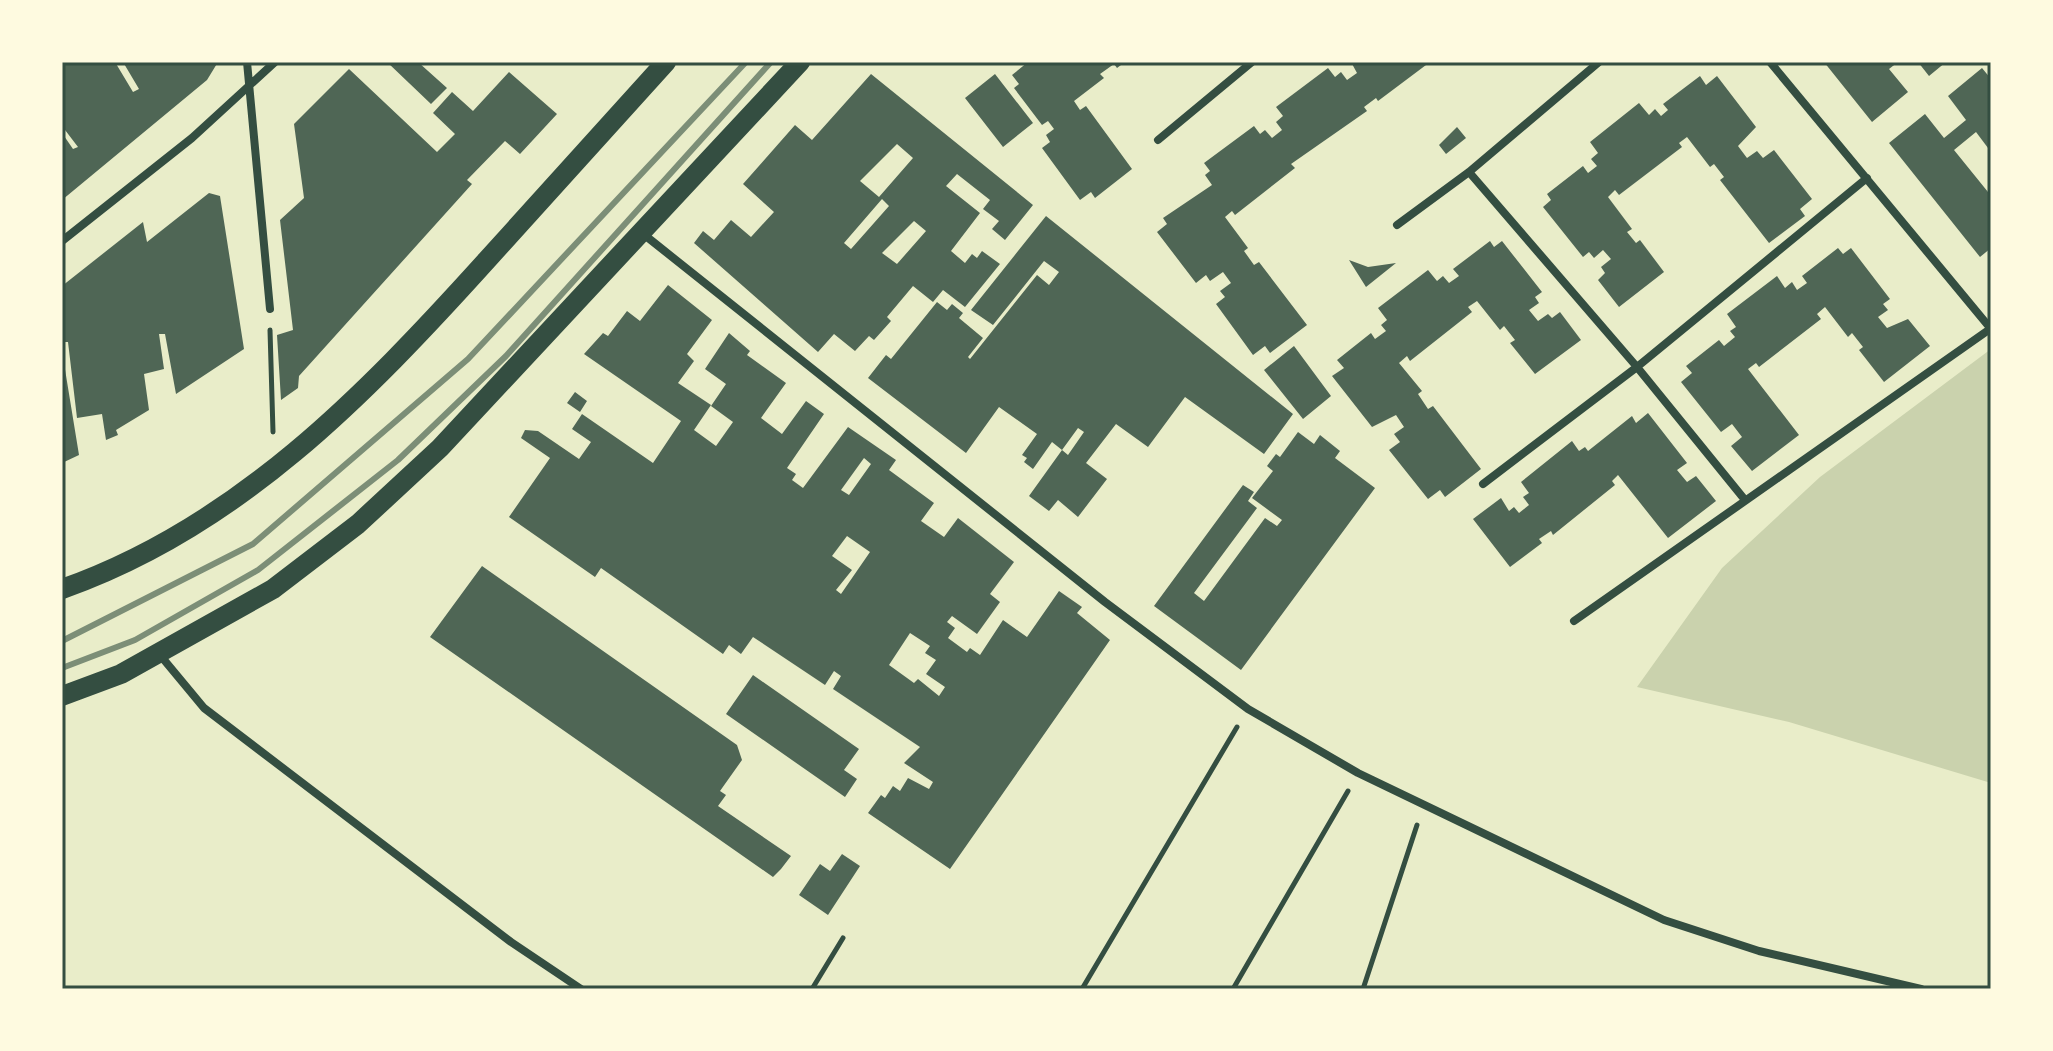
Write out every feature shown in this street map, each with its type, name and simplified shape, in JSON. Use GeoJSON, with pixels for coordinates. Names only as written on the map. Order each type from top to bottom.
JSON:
{"type":"FeatureCollection","features":[{"type":"Feature","properties":{"kind":"main road"},"geometry":{"type":"LineString","coordinates":[[62,589],[110,572],[209,518],[288,461],[397,359],[666,62]]}},
{"type":"Feature","properties":{"kind":"main road"},"geometry":{"type":"LineString","coordinates":[[62,696],[121,674],[273,589],[358,524],[440,448],[800,62]]}},
{"type":"Feature","properties":{"kind":"street"},"geometry":{"type":"LineString","coordinates":[[247,62],[270,309]]}},
{"type":"Feature","properties":{"kind":"street"},"geometry":{"type":"LineString","coordinates":[[62,241],[250,88],[275,62]]}},
{"type":"Feature","properties":{"kind":"street"},"geometry":{"type":"LineString","coordinates":[[1158,140],[1252,62]]}},
{"type":"Feature","properties":{"kind":"street"},"geometry":{"type":"LineString","coordinates":[[1397,225],[1469,172],[1599,62]]}},
{"type":"Feature","properties":{"kind":"street"},"geometry":{"type":"LineString","coordinates":[[1574,621],[1991,329],[1770,62]]}},
{"type":"Feature","properties":{"kind":"street"},"geometry":{"type":"LineString","coordinates":[[1469,172],[1637,367],[1745,500]]}},
{"type":"Feature","properties":{"kind":"street"},"geometry":{"type":"LineString","coordinates":[[1483,484],[1637,367],[1867,178]]}},
{"type":"Feature","properties":{"kind":"street"},"geometry":{"type":"LineString","coordinates":[[641,233],[1105,602],[1248,709],[1358,773],[1664,920],[1759,951],[1921,989]]}},
{"type":"Feature","properties":{"kind":"street"},"geometry":{"type":"LineString","coordinates":[[159,654],[204,708],[511,942],[581,989]]}},
{"type":"Feature","properties":{"kind":"path"},"geometry":{"type":"LineString","coordinates":[[270,309],[273,438]]}},
{"type":"Feature","properties":{"kind":"path"},"geometry":{"type":"LineString","coordinates":[[1082,989],[1248,709]]}},
{"type":"Feature","properties":{"kind":"path"},"geometry":{"type":"LineString","coordinates":[[1233,989],[1358,773]]}},
{"type":"Feature","properties":{"kind":"path"},"geometry":{"type":"LineString","coordinates":[[1363,989],[1424,805]]}},
{"type":"Feature","properties":{"kind":"path"},"geometry":{"type":"LineString","coordinates":[[812,989],[843,938]]}},
{"type":"Feature","properties":{"kind":"green space"},"geometry":{"type":"Polygon","coordinates":[[[1991,349],[1991,783],[1789,722],[1637,687],[1722,568],[1820,477],[1991,349]]]}},
{"type":"Feature","properties":{"kind":"building"},"geometry":{"type":"Polygon","coordinates":[[[62,62],[115,62],[133,92],[139,89],[123,62],[218,62],[207,80],[62,200],[62,133],[73,149],[78,147],[62,126],[62,62]]]}},
{"type":"Feature","properties":{"kind":"building"},"geometry":{"type":"Polygon","coordinates":[[[387,62],[418,62],[447,88],[431,104],[387,62]]]}},
{"type":"Feature","properties":{"kind":"building"},"geometry":{"type":"Polygon","coordinates":[[[1028,62],[1125,62],[1117,68],[1114,64],[1100,74],[1104,78],[1074,101],[1080,110],[1086,106],[1132,169],[1095,198],[1091,192],[1080,200],[1042,148],[1050,142],[1046,135],[1054,129],[1048,121],[1042,125],[1014,88],[1019,84],[1012,75],[1028,62]]]}},
{"type":"Feature","properties":{"kind":"building"},"geometry":{"type":"Polygon","coordinates":[[[1351,62],[1430,62],[1378,101],[1376,98],[1364,107],[1367,111],[1291,164],[1295,168],[1235,215],[1232,211],[1225,217],[1248,248],[1244,251],[1254,265],[1259,262],[1307,325],[1270,353],[1265,346],[1253,355],[1216,304],[1225,297],[1220,291],[1231,283],[1223,272],[1210,281],[1206,275],[1196,283],[1157,232],[1167,224],[1163,218],[1212,185],[1205,175],[1210,171],[1204,163],[1254,126],[1260,134],[1265,130],[1272,138],[1282,130],[1276,122],[1283,116],[1276,107],[1328,68],[1335,77],[1341,72],[1347,80],[1357,73],[1351,62]]]}},
{"type":"Feature","properties":{"kind":"building"},"geometry":{"type":"Polygon","coordinates":[[[1824,62],[1898,62],[1889,69],[1908,92],[1872,122],[1824,62]]]}},
{"type":"Feature","properties":{"kind":"building"},"geometry":{"type":"Polygon","coordinates":[[[1918,62],[1946,62],[1929,76],[1918,62]]]}},
{"type":"Feature","properties":{"kind":"building"},"geometry":{"type":"Polygon","coordinates":[[[1982,68],[1991,79],[1991,152],[1976,132],[1954,150],[1988,192],[1991,189],[1991,248],[1980,257],[1889,143],[1925,114],[1944,138],[1966,120],[1948,96],[1982,68]]]}},
{"type":"Feature","properties":{"kind":"building"},"geometry":{"type":"Polygon","coordinates":[[[349,69],[437,152],[455,134],[433,113],[452,92],[473,111],[509,72],[557,114],[520,154],[505,141],[467,180],[472,184],[299,376],[298,388],[281,400],[277,335],[293,330],[280,220],[304,198],[294,124],[349,69]]]}},
{"type":"Feature","properties":{"kind":"building"},"geometry":{"type":"Polygon","coordinates":[[[871,74],[1033,205],[1005,240],[992,229],[999,221],[983,209],[990,200],[957,174],[946,186],[980,213],[951,251],[965,263],[972,254],[977,258],[982,251],[1000,264],[965,307],[943,290],[933,302],[913,286],[887,317],[891,321],[874,340],[869,336],[855,351],[834,334],[818,352],[694,243],[703,231],[714,240],[731,220],[751,237],[774,212],[743,184],[795,125],[812,140],[871,74]],[[897,144],[860,181],[879,197],[913,158],[897,144]],[[882,199],[844,243],[851,249],[889,206],[882,199]],[[914,221],[882,253],[897,264],[926,231],[914,221]]]}},
{"type":"Feature","properties":{"kind":"building"},"geometry":{"type":"Polygon","coordinates":[[[995,74],[1033,123],[1003,147],[965,98],[995,74]]]}},
{"type":"Feature","properties":{"kind":"building"},"geometry":{"type":"Polygon","coordinates":[[[1700,76],[1706,85],[1717,76],[1756,127],[1738,146],[1747,158],[1757,151],[1763,158],[1774,150],[1812,199],[1800,209],[1805,216],[1769,243],[1720,180],[1724,177],[1714,164],[1710,167],[1687,137],[1679,143],[1682,147],[1619,195],[1615,190],[1608,197],[1632,229],[1627,232],[1636,243],[1640,240],[1664,272],[1619,307],[1598,280],[1605,273],[1601,267],[1611,259],[1603,250],[1594,258],[1589,252],[1583,257],[1543,207],[1551,200],[1547,194],[1583,166],[1588,173],[1597,166],[1591,159],[1598,153],[1590,142],[1639,103],[1649,115],[1655,109],[1661,116],[1668,110],[1663,104],[1700,76]]]}},
{"type":"Feature","properties":{"kind":"building"},"geometry":{"type":"Polygon","coordinates":[[[1457,127],[1466,138],[1446,154],[1439,145],[1457,127]]]}},
{"type":"Feature","properties":{"kind":"building"},"geometry":{"type":"Polygon","coordinates":[[[209,193],[220,196],[244,349],[176,394],[165,334],[159,334],[164,369],[144,374],[149,410],[116,430],[118,435],[106,440],[102,414],[77,418],[68,342],[62,342],[62,286],[143,222],[147,242],[209,193]]]}},
{"type":"Feature","properties":{"kind":"building"},"geometry":{"type":"Polygon","coordinates":[[[1046,216],[1293,414],[1264,454],[1185,397],[1148,447],[1116,424],[1086,463],[1107,479],[1078,517],[1058,500],[1049,511],[1029,496],[1062,450],[1052,442],[1033,469],[1024,462],[1027,458],[1022,455],[1037,434],[999,407],[966,453],[868,378],[886,355],[891,359],[937,302],[947,310],[952,304],[963,313],[959,318],[983,338],[968,357],[970,359],[1037,275],[1049,285],[1059,272],[1044,261],[993,325],[971,310],[1046,216]],[[1078,428],[1062,450],[1068,455],[1084,432],[1078,428]]]}},
{"type":"Feature","properties":{"kind":"building"},"geometry":{"type":"Polygon","coordinates":[[[1490,241],[1494,247],[1502,241],[1542,292],[1535,297],[1539,303],[1529,310],[1538,321],[1548,314],[1552,318],[1560,312],[1581,340],[1535,374],[1510,343],[1515,340],[1504,326],[1500,330],[1477,301],[1468,307],[1472,312],[1410,361],[1407,356],[1399,363],[1422,391],[1418,394],[1428,409],[1433,406],[1481,469],[1445,497],[1440,490],[1428,499],[1389,450],[1400,442],[1394,434],[1404,427],[1396,415],[1372,427],[1332,376],[1344,368],[1337,360],[1371,333],[1375,339],[1386,331],[1381,325],[1387,320],[1378,308],[1428,270],[1437,281],[1443,276],[1449,283],[1459,276],[1453,269],[1490,241]]]}},
{"type":"Feature","properties":{"kind":"building"},"geometry":{"type":"Polygon","coordinates":[[[1838,248],[1843,254],[1851,248],[1890,299],[1883,304],[1888,310],[1878,317],[1887,328],[1908,319],[1930,346],[1884,382],[1859,350],[1863,347],[1852,333],[1848,337],[1825,307],[1817,314],[1821,319],[1759,367],[1756,363],[1748,369],[1799,435],[1752,471],[1731,446],[1742,437],[1732,424],[1721,432],[1681,382],[1692,373],[1686,366],[1719,340],[1724,346],[1735,337],[1730,331],[1736,327],[1727,314],[1777,276],[1785,288],[1792,282],[1797,290],[1807,283],[1802,276],[1838,248]]]}},
{"type":"Feature","properties":{"kind":"building"},"geometry":{"type":"Polygon","coordinates":[[[1349,260],[1368,267],[1396,263],[1366,287],[1349,260]]]}},
{"type":"Feature","properties":{"kind":"building"},"geometry":{"type":"Polygon","coordinates":[[[668,285],[712,320],[687,354],[694,361],[678,383],[711,405],[694,430],[716,446],[733,422],[711,406],[726,384],[705,369],[729,333],[750,351],[747,355],[786,383],[761,418],[782,434],[806,401],[824,414],[787,468],[796,474],[792,480],[803,488],[848,427],[896,460],[889,470],[934,503],[921,521],[944,537],[958,518],[1014,562],[990,594],[1000,602],[977,634],[952,616],[947,622],[955,628],[948,638],[967,652],[970,648],[980,655],[1003,620],[1027,637],[1059,591],[1082,607],[1077,613],[1110,640],[950,869],[868,813],[881,795],[885,798],[893,786],[900,791],[908,778],[929,789],[933,782],[904,763],[920,747],[833,689],[841,676],[834,671],[825,685],[753,637],[741,654],[729,645],[723,654],[601,568],[595,577],[509,517],[550,458],[521,438],[525,430],[538,431],[579,459],[591,442],[572,429],[582,414],[653,463],[681,421],[584,354],[603,333],[608,336],[627,311],[640,321],[668,285]],[[864,458],[841,490],[849,495],[871,464],[864,458]],[[847,536],[832,556],[852,570],[836,590],[841,594],[870,552],[847,536]],[[910,633],[889,665],[914,683],[918,679],[939,696],[945,687],[926,674],[936,660],[925,653],[930,646],[910,633]]]}},
{"type":"Feature","properties":{"kind":"building"},"geometry":{"type":"Polygon","coordinates":[[[1294,346],[1331,396],[1303,419],[1264,370],[1294,346]]]}},
{"type":"Feature","properties":{"kind":"building"},"geometry":{"type":"Polygon","coordinates":[[[62,351],[79,455],[62,463],[62,351]]]}},
{"type":"Feature","properties":{"kind":"building"},"geometry":{"type":"Polygon","coordinates":[[[575,392],[587,401],[580,412],[567,403],[575,392]]]}},
{"type":"Feature","properties":{"kind":"building"},"geometry":{"type":"Polygon","coordinates":[[[1648,413],[1687,463],[1677,470],[1687,482],[1696,476],[1716,501],[1668,538],[1618,475],[1612,481],[1615,485],[1553,535],[1551,531],[1539,539],[1542,543],[1510,567],[1473,519],[1501,498],[1509,511],[1514,507],[1519,513],[1529,505],[1523,497],[1529,493],[1521,482],[1572,441],[1579,451],[1585,447],[1588,451],[1632,416],[1636,423],[1648,413]]]}},
{"type":"Feature","properties":{"kind":"building"},"geometry":{"type":"Polygon","coordinates":[[[1298,432],[1314,444],[1320,435],[1340,451],[1335,458],[1375,488],[1241,670],[1154,606],[1243,485],[1254,492],[1248,501],[1257,508],[1194,593],[1204,601],[1265,518],[1277,526],[1282,520],[1252,498],[1273,471],[1267,466],[1276,454],[1280,457],[1298,432]]]}},
{"type":"Feature","properties":{"kind":"building"},"geometry":{"type":"Polygon","coordinates":[[[482,566],[737,745],[742,760],[720,791],[726,795],[718,806],[791,856],[773,877],[430,637],[482,566]]]}},
{"type":"Feature","properties":{"kind":"building"},"geometry":{"type":"Polygon","coordinates":[[[753,675],[859,749],[844,770],[857,779],[845,797],[726,714],[753,675]]]}},
{"type":"Feature","properties":{"kind":"building"},"geometry":{"type":"Polygon","coordinates":[[[842,854],[860,866],[828,915],[799,895],[820,864],[830,871],[842,854]]]}},
{"type":"Feature","properties":{"kind":"railway"},"geometry":{"type":"LineString","coordinates":[[62,641],[253,544],[468,359],[746,62]]}},
{"type":"Feature","properties":{"kind":"railway"},"geometry":{"type":"LineString","coordinates":[[62,668],[135,640],[258,570],[398,460],[506,356],[771,62]]}}]}
